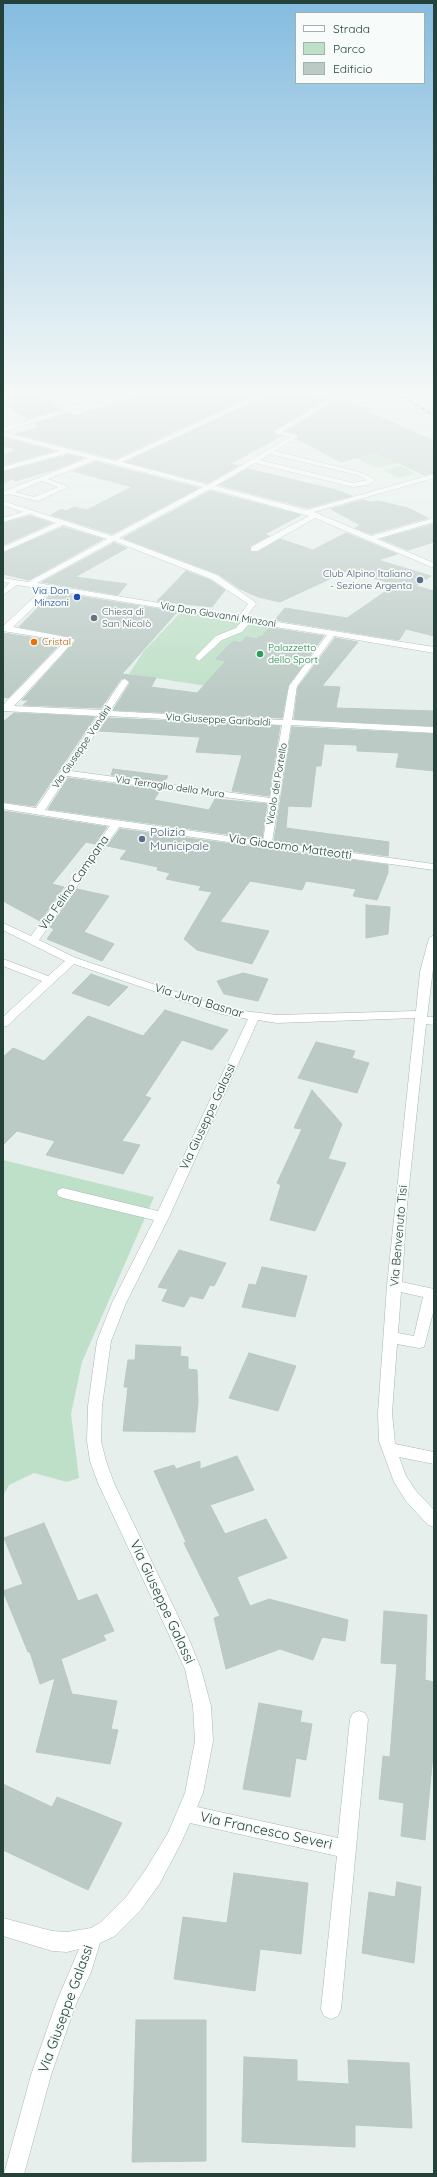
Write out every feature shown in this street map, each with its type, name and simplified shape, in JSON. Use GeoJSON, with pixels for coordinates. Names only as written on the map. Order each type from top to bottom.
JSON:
{"type":"FeatureCollection","features":[{"type":"Feature","properties":{"kind":"street"},"geometry":{"type":"LineString","coordinates":[[24,498],[38,499],[41,498]]}},
{"type":"Feature","properties":{"kind":"street"},"geometry":{"type":"LineString","coordinates":[[29,584],[189,498]]}},
{"type":"Feature","properties":{"kind":"street"},"geometry":{"type":"LineString","coordinates":[[250,498],[316,515],[434,566]]}},
{"type":"Feature","properties":{"kind":"street"},"geometry":{"type":"LineString","coordinates":[[307,512],[359,498]]}},
{"type":"Feature","properties":{"kind":"street"},"geometry":{"type":"LineString","coordinates":[[3,503],[114,539],[214,577],[246,598],[252,604],[247,620],[239,630],[219,638],[199,658]]}},
{"type":"Feature","properties":{"kind":"street"},"geometry":{"type":"LineString","coordinates":[[3,520],[30,512]]}},
{"type":"Feature","properties":{"kind":"street"},"geometry":{"type":"LineString","coordinates":[[254,549],[316,515]]}},
{"type":"Feature","properties":{"kind":"street"},"geometry":{"type":"LineString","coordinates":[[370,539],[434,520]]}},
{"type":"Feature","properties":{"kind":"street"},"geometry":{"type":"LineString","coordinates":[[3,550],[63,522]]}},
{"type":"Feature","properties":{"kind":"street","name":"Via Don Giovanni Minzoni"},"geometry":{"type":"LineString","coordinates":[[3,580],[434,650]]}},
{"type":"Feature","properties":{"kind":"street"},"geometry":{"type":"LineString","coordinates":[[3,593],[15,582]]}},
{"type":"Feature","properties":{"kind":"street"},"geometry":{"type":"LineString","coordinates":[[4,629],[49,588]]}},
{"type":"Feature","properties":{"kind":"street"},"geometry":{"type":"LineString","coordinates":[[4,629],[71,640],[5,708]]}},
{"type":"Feature","properties":{"kind":"street","name":"Vicolo del Portello"},"geometry":{"type":"LineString","coordinates":[[267,844],[293,686],[332,634]]}},
{"type":"Feature","properties":{"kind":"street","name":"Via Giuseppe Vandini"},"geometry":{"type":"LineString","coordinates":[[38,813],[125,682]]}},
{"type":"Feature","properties":{"kind":"street","name":"Via Giuseppe Garibaldi"},"geometry":{"type":"LineString","coordinates":[[5,708],[434,730]]}},
{"type":"Feature","properties":{"kind":"street","name":"Via Terraglio della Mura"},"geometry":{"type":"LineString","coordinates":[[65,773],[274,801]]}},
{"type":"Feature","properties":{"kind":"street","name":"Via Giacomo Matteotti"},"geometry":{"type":"LineString","coordinates":[[3,806],[38,813],[434,867]]}},
{"type":"Feature","properties":{"kind":"street","name":"Via Felino Campana"},"geometry":{"type":"LineString","coordinates":[[33,941],[116,824]]}},
{"type":"Feature","properties":{"kind":"street","name":"Via Juraj Basnar"},"geometry":{"type":"LineString","coordinates":[[3,926],[72,960],[206,1005],[254,1017],[326,1019],[421,1017],[434,1021]]}},
{"type":"Feature","properties":{"kind":"street","name":"Via Benvenuto Tisi"},"geometry":{"type":"LineString","coordinates":[[434,938],[426,972],[421,1017],[394,1286],[385,1414],[388,1449],[399,1478],[411,1496],[434,1520]]}},
{"type":"Feature","properties":{"kind":"street"},"geometry":{"type":"LineString","coordinates":[[3,1023],[72,960]]}},
{"type":"Feature","properties":{"kind":"street"},"geometry":{"type":"LineString","coordinates":[[3,962],[50,980]]}},
{"type":"Feature","properties":{"kind":"street","name":"Via Giuseppe Galassi"},"geometry":{"type":"LineString","coordinates":[[14,2174],[41,2075],[67,2002],[81,1972],[93,1937],[108,1929],[133,1904],[157,1870],[174,1839],[194,1793],[204,1741],[202,1706],[193,1669],[182,1642],[106,1483],[98,1461],[94,1441],[98,1374],[104,1341],[119,1303],[162,1217],[254,1017]]}},
{"type":"Feature","properties":{"kind":"street"},"geometry":{"type":"LineString","coordinates":[[63,1193],[162,1217]]}},
{"type":"Feature","properties":{"kind":"street"},"geometry":{"type":"LineString","coordinates":[[390,1337],[419,1343],[431,1294],[394,1286]]}},
{"type":"Feature","properties":{"kind":"street"},"geometry":{"type":"LineString","coordinates":[[388,1449],[434,1458]]}},
{"type":"Feature","properties":{"kind":"street","name":"Via Francesco Severi"},"geometry":{"type":"LineString","coordinates":[[331,2009],[359,1719]]}},
{"type":"Feature","properties":{"kind":"street","name":"Via Francesco Severi"},"geometry":{"type":"LineString","coordinates":[[186,1813],[346,1849]]}},
{"type":"Feature","properties":{"kind":"street"},"geometry":{"type":"LineString","coordinates":[[3,1926],[52,1941],[67,1942],[93,1937]]}},
{"type":"Feature","properties":{"kind":"green space"},"geometry":{"type":"Polygon","coordinates":[[[181,612],[323,636],[288,691],[207,686],[129,674],[143,652],[181,612]]]}},
{"type":"Feature","properties":{"kind":"green space"},"geometry":{"type":"Polygon","coordinates":[[[3,1160],[154,1197],[82,1362],[71,1414],[79,1478],[67,1482],[34,1473],[9,1485],[3,1496],[3,1160]]]}},
{"type":"Feature","properties":{"kind":"building"},"geometry":{"type":"Polygon","coordinates":[[[111,498],[181,498],[112,534],[51,515],[61,509],[66,511],[74,507],[87,510],[111,498]]]}},
{"type":"Feature","properties":{"kind":"building"},"geometry":{"type":"Polygon","coordinates":[[[198,498],[235,498],[301,515],[265,534],[269,536],[250,546],[251,552],[258,552],[280,539],[313,550],[346,533],[397,554],[378,560],[431,576],[416,586],[434,591],[434,636],[406,629],[399,640],[275,620],[285,608],[347,618],[395,585],[349,570],[280,602],[258,597],[240,589],[218,574],[123,538],[198,498]]]}},
{"type":"Feature","properties":{"kind":"building"},"geometry":{"type":"Polygon","coordinates":[[[267,498],[346,498],[307,508],[267,498]]]}},
{"type":"Feature","properties":{"kind":"building"},"geometry":{"type":"Polygon","coordinates":[[[363,500],[371,502],[379,501],[408,508],[428,518],[371,534],[355,528],[360,525],[331,509],[363,500]]]}},
{"type":"Feature","properties":{"kind":"building"},"geometry":{"type":"Polygon","coordinates":[[[30,516],[52,523],[3,545],[3,523],[30,516]]]}},
{"type":"Feature","properties":{"kind":"building"},"geometry":{"type":"Polygon","coordinates":[[[434,524],[434,542],[408,550],[381,539],[434,524]]]}},
{"type":"Feature","properties":{"kind":"building"},"geometry":{"type":"Polygon","coordinates":[[[63,527],[103,539],[29,580],[3,574],[3,553],[63,527]]]}},
{"type":"Feature","properties":{"kind":"building"},"geometry":{"type":"Polygon","coordinates":[[[114,543],[127,548],[75,577],[127,584],[118,595],[42,582],[114,543]]]}},
{"type":"Feature","properties":{"kind":"building"},"geometry":{"type":"Polygon","coordinates":[[[186,571],[210,580],[225,590],[212,607],[157,601],[186,571]]]}},
{"type":"Feature","properties":{"kind":"building"},"geometry":{"type":"Polygon","coordinates":[[[53,592],[177,612],[122,674],[156,678],[151,687],[197,693],[226,661],[216,659],[229,645],[234,641],[241,643],[246,637],[257,639],[260,636],[262,637],[269,628],[324,636],[288,685],[282,718],[113,710],[130,683],[125,678],[121,679],[101,708],[23,705],[29,700],[22,700],[76,640],[71,637],[19,627],[53,592]]]}},
{"type":"Feature","properties":{"kind":"building"},"geometry":{"type":"Polygon","coordinates":[[[3,633],[62,642],[8,698],[3,697],[3,633]]]}},
{"type":"Feature","properties":{"kind":"building"},"geometry":{"type":"Polygon","coordinates":[[[335,638],[358,642],[322,686],[340,687],[336,708],[434,711],[434,726],[294,719],[298,687],[335,638]]]}},
{"type":"Feature","properties":{"kind":"building"},"geometry":{"type":"Polygon","coordinates":[[[14,713],[95,717],[35,806],[3,802],[3,722],[14,713]]]}},
{"type":"Feature","properties":{"kind":"building"},"geometry":{"type":"Polygon","coordinates":[[[108,718],[280,726],[269,796],[232,791],[242,755],[196,752],[200,737],[99,731],[108,718]]]}},
{"type":"Feature","properties":{"kind":"building"},"geometry":{"type":"Polygon","coordinates":[[[292,727],[434,734],[434,771],[396,767],[399,753],[357,751],[357,745],[324,744],[321,766],[316,766],[311,807],[288,806],[286,828],[389,842],[388,856],[274,841],[292,727]]]}},
{"type":"Feature","properties":{"kind":"building"},"geometry":{"type":"Polygon","coordinates":[[[113,769],[168,776],[164,782],[111,775],[113,769]]]}},
{"type":"Feature","properties":{"kind":"building"},"geometry":{"type":"Polygon","coordinates":[[[68,778],[160,790],[154,800],[209,810],[215,799],[267,804],[262,839],[48,809],[68,778]]]}},
{"type":"Feature","properties":{"kind":"building"},"geometry":{"type":"Polygon","coordinates":[[[3,811],[107,827],[95,844],[86,842],[52,884],[64,887],[40,921],[3,901],[3,811]]]}},
{"type":"Feature","properties":{"kind":"building"},"geometry":{"type":"Polygon","coordinates":[[[120,829],[388,865],[388,873],[377,900],[353,896],[356,889],[306,881],[302,890],[250,881],[220,922],[269,931],[252,964],[197,950],[184,939],[212,892],[199,890],[201,886],[166,879],[170,873],[157,870],[158,867],[120,859],[127,850],[107,846],[120,829]]]}},
{"type":"Feature","properties":{"kind":"building"},"geometry":{"type":"Polygon","coordinates":[[[77,889],[109,896],[84,932],[114,944],[102,961],[47,939],[54,929],[50,927],[77,889]]]}},
{"type":"Feature","properties":{"kind":"building"},"geometry":{"type":"Polygon","coordinates":[[[366,905],[390,907],[388,934],[366,938],[366,905]]]}},
{"type":"Feature","properties":{"kind":"building"},"geometry":{"type":"Polygon","coordinates":[[[243,973],[268,979],[258,1001],[224,994],[217,981],[243,973]]]}},
{"type":"Feature","properties":{"kind":"building"},"geometry":{"type":"Polygon","coordinates":[[[91,974],[128,987],[109,1006],[72,993],[91,974]]]}},
{"type":"Feature","properties":{"kind":"building"},"geometry":{"type":"Polygon","coordinates":[[[165,1010],[228,1030],[212,1050],[182,1040],[145,1096],[151,1098],[122,1141],[140,1145],[123,1174],[46,1155],[55,1141],[17,1131],[3,1145],[3,1057],[13,1048],[44,1061],[88,1016],[143,1036],[165,1010]]]}},
{"type":"Feature","properties":{"kind":"building"},"geometry":{"type":"Polygon","coordinates":[[[316,1042],[355,1051],[352,1058],[369,1063],[357,1093],[298,1078],[316,1042]]]}},
{"type":"Feature","properties":{"kind":"building"},"geometry":{"type":"Polygon","coordinates":[[[312,1090],[342,1124],[328,1159],[346,1163],[315,1231],[270,1220],[281,1185],[277,1183],[302,1129],[294,1128],[312,1090]]]}},
{"type":"Feature","properties":{"kind":"building"},"geometry":{"type":"Polygon","coordinates":[[[179,1250],[226,1263],[214,1286],[210,1285],[203,1299],[190,1296],[184,1307],[162,1301],[168,1289],[158,1287],[179,1250]]]}},
{"type":"Feature","properties":{"kind":"building"},"geometry":{"type":"Polygon","coordinates":[[[262,1267],[307,1276],[295,1317],[242,1307],[249,1284],[256,1285],[262,1267]]]}},
{"type":"Feature","properties":{"kind":"building"},"geometry":{"type":"Polygon","coordinates":[[[136,1345],[181,1347],[180,1356],[188,1357],[188,1369],[197,1370],[198,1402],[195,1432],[123,1431],[128,1387],[124,1387],[128,1360],[135,1360],[136,1345]]]}},
{"type":"Feature","properties":{"kind":"building"},"geometry":{"type":"Polygon","coordinates":[[[249,1353],[296,1366],[278,1411],[229,1398],[249,1353]]]}},
{"type":"Feature","properties":{"kind":"building"},"geometry":{"type":"Polygon","coordinates":[[[237,1456],[254,1490],[210,1505],[225,1534],[266,1519],[287,1558],[237,1577],[250,1606],[269,1599],[348,1620],[345,1641],[322,1637],[313,1660],[280,1649],[226,1669],[214,1618],[220,1616],[184,1543],[186,1542],[154,1471],[174,1465],[176,1469],[200,1461],[200,1469],[237,1456]]]}},
{"type":"Feature","properties":{"kind":"building"},"geometry":{"type":"Polygon","coordinates":[[[44,1523],[78,1601],[97,1594],[114,1631],[103,1635],[106,1640],[61,1659],[72,1694],[117,1701],[111,1729],[118,1730],[110,1764],[36,1752],[55,1678],[40,1684],[30,1652],[28,1652],[3,1591],[23,1584],[4,1538],[44,1523]]]}},
{"type":"Feature","properties":{"kind":"building"},"geometry":{"type":"Polygon","coordinates":[[[384,1611],[427,1615],[425,1680],[434,1682],[434,1743],[425,1840],[401,1836],[404,1803],[379,1799],[383,1756],[390,1757],[397,1664],[381,1663],[384,1611]]]}},
{"type":"Feature","properties":{"kind":"building"},"geometry":{"type":"Polygon","coordinates":[[[259,1703],[302,1711],[300,1722],[312,1724],[306,1760],[296,1758],[290,1797],[243,1789],[259,1703]]]}},
{"type":"Feature","properties":{"kind":"building"},"geometry":{"type":"Polygon","coordinates":[[[3,1784],[52,1807],[57,1797],[122,1823],[88,1890],[3,1850],[3,1784]]]}},
{"type":"Feature","properties":{"kind":"building"},"geometry":{"type":"Polygon","coordinates":[[[234,1873],[308,1883],[301,1954],[260,1949],[255,1991],[174,1979],[183,1917],[227,1923],[234,1873]]]}},
{"type":"Feature","properties":{"kind":"building"},"geometry":{"type":"Polygon","coordinates":[[[397,1882],[421,1887],[414,1963],[362,1953],[369,1892],[395,1897],[397,1882]]]}},
{"type":"Feature","properties":{"kind":"building"},"geometry":{"type":"Polygon","coordinates":[[[136,2020],[206,2020],[206,2161],[132,2162],[136,2020]]]}},
{"type":"Feature","properties":{"kind":"building"},"geometry":{"type":"Polygon","coordinates":[[[244,2057],[297,2060],[297,2081],[349,2084],[348,2060],[409,2063],[412,2128],[355,2125],[355,2147],[242,2142],[244,2057]]]}},
{"type":"Feature","properties":{"kind":"place","name":"Club Alpino Italiano - Sezione Argenta"},"geometry":{"type":"Point","coordinates":[420,580]}},
{"type":"Feature","properties":{"kind":"place","name":"Via Don Minzoni"},"geometry":{"type":"Point","coordinates":[77,597]}},
{"type":"Feature","properties":{"kind":"place","name":"Chiesa di San Nicolò"},"geometry":{"type":"Point","coordinates":[94,618]}},
{"type":"Feature","properties":{"kind":"place","name":"Cristal"},"geometry":{"type":"Point","coordinates":[34,642]}},
{"type":"Feature","properties":{"kind":"place","name":"Palazzetto dello Sport"},"geometry":{"type":"Point","coordinates":[260,654]}},
{"type":"Feature","properties":{"kind":"place","name":"Polizia Municipale"},"geometry":{"type":"Point","coordinates":[142,839]}}]}
